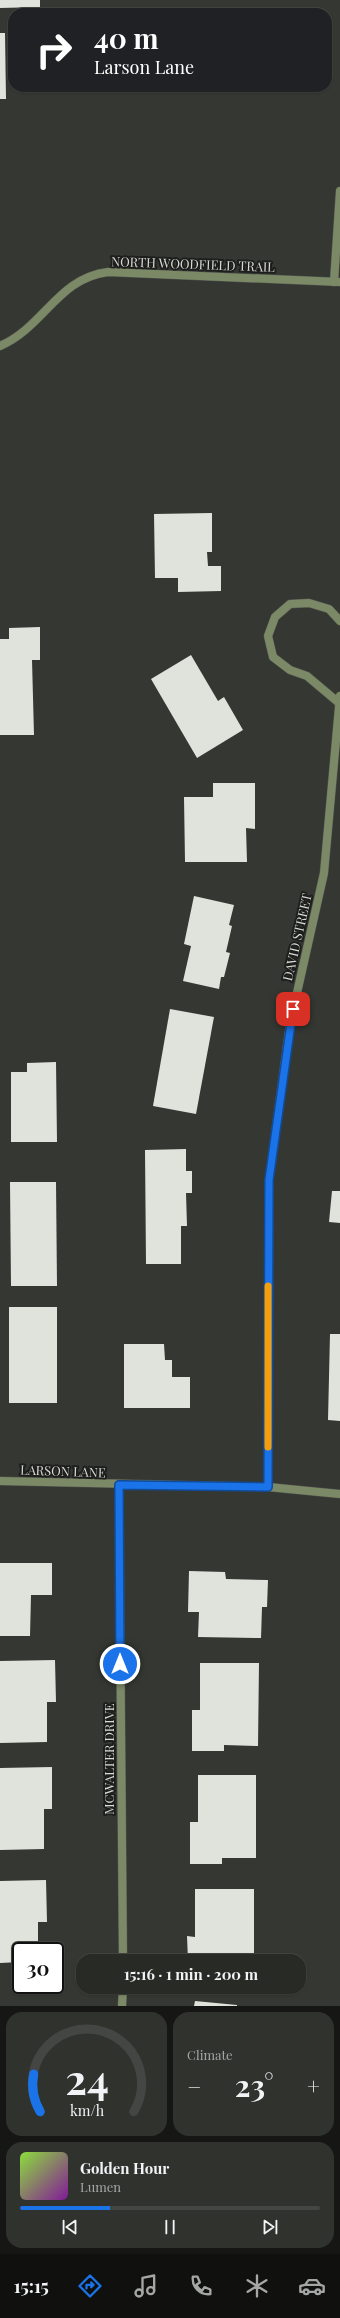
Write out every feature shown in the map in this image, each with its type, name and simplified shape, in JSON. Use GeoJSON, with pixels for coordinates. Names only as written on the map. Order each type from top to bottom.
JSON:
{"type":"FeatureCollection","features":[{"type":"Feature","properties":{"kind":"street"},"geometry":{"type":"LineString","coordinates":[[337,282],[340,191]]}},
{"type":"Feature","properties":{"kind":"street","name":"NORTH WOODFIELD TRAIL"},"geometry":{"type":"LineString","coordinates":[[0,346],[26,332],[58,298],[77,282],[94,274],[108,272],[337,282]]}},
{"type":"Feature","properties":{"kind":"street","name":"DAVID STREET"},"geometry":{"type":"LineString","coordinates":[[268,1487],[269,1180],[290,1024],[324,873],[340,700],[307,676],[290,670],[273,656],[268,636],[275,617],[290,604],[309,603],[329,610],[340,621]]}},
{"type":"Feature","properties":{"kind":"street","name":"LARSON LANE"},"geometry":{"type":"LineString","coordinates":[[0,1481],[119,1485],[268,1487],[340,1494]]}},
{"type":"Feature","properties":{"kind":"street","name":"MCWALTER DRIVE"},"geometry":{"type":"LineString","coordinates":[[119,1485],[123,1954]]}},
{"type":"Feature","properties":{"kind":"street"},"geometry":{"type":"LineString","coordinates":[[122,2006],[123,1994]]}},
{"type":"Feature","properties":{"kind":"building"},"geometry":{"type":"Polygon","coordinates":[[[0,0],[40,0],[40,7],[0,8],[0,0]]]}},
{"type":"Feature","properties":{"kind":"building"},"geometry":{"type":"Polygon","coordinates":[[[0,33],[5,33],[6,99],[0,99],[0,33]]]}},
{"type":"Feature","properties":{"kind":"building"},"geometry":{"type":"Polygon","coordinates":[[[212,513],[212,552],[207,552],[208,566],[221,566],[221,591],[178,592],[178,578],[155,578],[154,514],[212,513]]]}},
{"type":"Feature","properties":{"kind":"building"},"geometry":{"type":"Polygon","coordinates":[[[40,627],[40,660],[32,660],[34,735],[0,735],[0,639],[9,639],[9,628],[40,627]]]}},
{"type":"Feature","properties":{"kind":"building"},"geometry":{"type":"Polygon","coordinates":[[[191,655],[218,701],[224,697],[243,730],[197,758],[151,679],[191,655]]]}},
{"type":"Feature","properties":{"kind":"building"},"geometry":{"type":"Polygon","coordinates":[[[213,783],[255,783],[255,829],[246,828],[247,862],[185,862],[184,797],[213,797],[213,783]]]}},
{"type":"Feature","properties":{"kind":"building"},"geometry":{"type":"Polygon","coordinates":[[[194,896],[234,905],[229,925],[232,926],[226,952],[230,953],[224,977],[221,977],[219,989],[183,981],[191,946],[184,944],[194,896]]]}},
{"type":"Feature","properties":{"kind":"building"},"geometry":{"type":"Polygon","coordinates":[[[170,1009],[214,1017],[196,1114],[153,1106],[170,1009]]]}},
{"type":"Feature","properties":{"kind":"building"},"geometry":{"type":"Polygon","coordinates":[[[56,1062],[57,1142],[11,1142],[11,1072],[27,1072],[27,1063],[56,1062]]]}},
{"type":"Feature","properties":{"kind":"building"},"geometry":{"type":"Polygon","coordinates":[[[186,1149],[186,1171],[192,1171],[192,1193],[186,1193],[187,1226],[181,1226],[181,1264],[146,1264],[145,1150],[186,1149]]]}},
{"type":"Feature","properties":{"kind":"building"},"geometry":{"type":"Polygon","coordinates":[[[10,1182],[56,1182],[57,1286],[11,1286],[10,1182]]]}},
{"type":"Feature","properties":{"kind":"building"},"geometry":{"type":"Polygon","coordinates":[[[332,1191],[340,1191],[340,1223],[329,1222],[332,1191]]]}},
{"type":"Feature","properties":{"kind":"building"},"geometry":{"type":"Polygon","coordinates":[[[9,1307],[57,1307],[57,1403],[9,1403],[9,1307]]]}},
{"type":"Feature","properties":{"kind":"building"},"geometry":{"type":"Polygon","coordinates":[[[330,1334],[340,1334],[340,1421],[328,1420],[330,1334]]]}},
{"type":"Feature","properties":{"kind":"building"},"geometry":{"type":"Polygon","coordinates":[[[124,1344],[164,1344],[165,1360],[172,1360],[172,1377],[190,1377],[190,1408],[124,1408],[124,1344]]]}},
{"type":"Feature","properties":{"kind":"building"},"geometry":{"type":"Polygon","coordinates":[[[0,1563],[52,1563],[52,1595],[31,1595],[30,1636],[0,1636],[0,1563]]]}},
{"type":"Feature","properties":{"kind":"building"},"geometry":{"type":"Polygon","coordinates":[[[189,1571],[225,1572],[226,1579],[268,1580],[267,1607],[262,1607],[261,1638],[198,1637],[199,1612],[188,1612],[189,1571]]]}},
{"type":"Feature","properties":{"kind":"building"},"geometry":{"type":"Polygon","coordinates":[[[55,1660],[56,1702],[47,1702],[47,1742],[0,1743],[0,1661],[55,1660]]]}},
{"type":"Feature","properties":{"kind":"building"},"geometry":{"type":"Polygon","coordinates":[[[200,1663],[259,1663],[258,1746],[224,1745],[224,1751],[192,1751],[192,1710],[200,1710],[200,1663]]]}},
{"type":"Feature","properties":{"kind":"building"},"geometry":{"type":"Polygon","coordinates":[[[52,1767],[52,1809],[44,1809],[44,1849],[0,1850],[0,1768],[52,1767]]]}},
{"type":"Feature","properties":{"kind":"building"},"geometry":{"type":"Polygon","coordinates":[[[198,1775],[256,1775],[256,1858],[222,1858],[222,1864],[190,1864],[190,1822],[198,1822],[198,1775]]]}},
{"type":"Feature","properties":{"kind":"building"},"geometry":{"type":"Polygon","coordinates":[[[46,1880],[47,1922],[38,1922],[38,1942],[12,1942],[12,1962],[0,1963],[0,1881],[46,1880]]]}},
{"type":"Feature","properties":{"kind":"building"},"geometry":{"type":"Polygon","coordinates":[[[195,1889],[254,1889],[254,1954],[188,1954],[187,1936],[195,1937],[195,1889]]]}},
{"type":"Feature","properties":{"kind":"building"},"geometry":{"type":"Polygon","coordinates":[[[195,2001],[237,2005],[237,2006],[194,2006],[195,2001]]]}},
{"type":"Feature","properties":{"kind":"slow traffic"},"geometry":{"type":"LineString","coordinates":[[268,1286],[268,1447]]}},
{"type":"Feature","properties":{"kind":"route"},"geometry":{"type":"LineString","coordinates":[[120,1664],[119,1485],[268,1487],[269,1180],[293,1009]]}}]}
